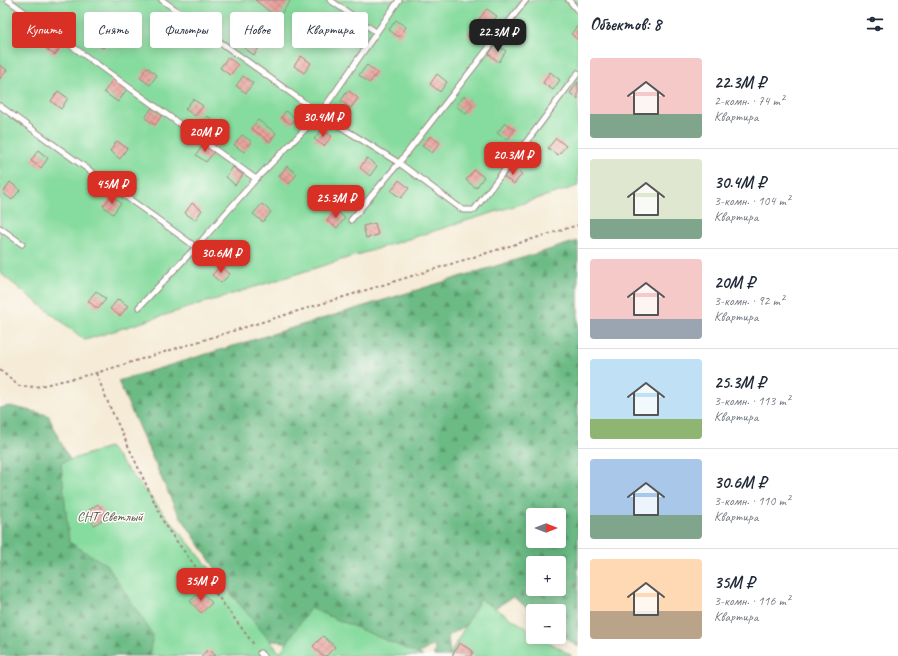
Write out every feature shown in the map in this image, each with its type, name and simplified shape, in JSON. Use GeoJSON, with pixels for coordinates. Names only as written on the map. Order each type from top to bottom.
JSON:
{"type":"FeatureCollection","features":[{"type":"Feature","properties":{"kind":"lane"},"geometry":{"type":"LineString","coordinates":[[8,0],[256,179]]}},
{"type":"Feature","properties":{"kind":"lane"},"geometry":{"type":"LineString","coordinates":[[162,0],[320,114],[399,163],[463,210],[474,210],[578,73]]}},
{"type":"Feature","properties":{"kind":"lane"},"geometry":{"type":"LineString","coordinates":[[330,0],[376,32]]}},
{"type":"Feature","properties":{"kind":"lane"},"geometry":{"type":"LineString","coordinates":[[139,307],[196,247],[256,179],[320,114],[399,0]]}},
{"type":"Feature","properties":{"kind":"lane"},"geometry":{"type":"LineString","coordinates":[[351,220],[399,163],[526,0]]}},
{"type":"Feature","properties":{"kind":"lane"},"geometry":{"type":"LineString","coordinates":[[569,0],[578,11]]}},
{"type":"Feature","properties":{"kind":"lane"},"geometry":{"type":"LineString","coordinates":[[0,106],[196,247]]}},
{"type":"Feature","properties":{"kind":"lane"},"geometry":{"type":"LineString","coordinates":[[0,228],[22,244]]}},
{"type":"Feature","properties":{"kind":"path"},"geometry":{"type":"LineString","coordinates":[[0,370],[19,386],[36,387],[96,373],[578,225]]}},
{"type":"Feature","properties":{"kind":"path"},"geometry":{"type":"LineString","coordinates":[[96,373],[109,405],[166,527],[262,655]]}},
{"type":"Feature","properties":{"kind":"green space"},"geometry":{"type":"Polygon","coordinates":[[[0,0],[578,0],[578,186],[85,340],[0,273],[0,0]]]}},
{"type":"Feature","properties":{"kind":"green space"},"geometry":{"type":"Polygon","coordinates":[[[578,241],[578,647],[566,638],[566,604],[526,604],[526,607],[513,597],[448,636],[450,656],[434,656],[435,644],[418,654],[263,640],[175,508],[118,381],[578,241]]]}},
{"type":"Feature","properties":{"kind":"green space"},"geometry":{"type":"Polygon","coordinates":[[[10,406],[48,415],[65,451],[127,555],[164,656],[0,656],[0,408],[10,406]]]}},
{"type":"Feature","properties":{"kind":"green space","name":"СНТ Светлый"},"geometry":{"type":"Polygon","coordinates":[[[109,447],[280,653],[310,608],[423,656],[149,656],[153,635],[107,565],[69,542],[61,463],[109,447]]]}},
{"type":"Feature","properties":{"kind":"green space"},"geometry":{"type":"Polygon","coordinates":[[[480,599],[526,628],[526,644],[552,644],[572,656],[449,656],[480,599]]]}},
{"type":"Feature","properties":{"kind":"building"},"geometry":{"type":"Polygon","coordinates":[[[255,0],[291,0],[282,12],[270,12],[255,0]]]}},
{"type":"Feature","properties":{"kind":"building"},"geometry":{"type":"Polygon","coordinates":[[[487,9],[497,16],[489,26],[479,19],[487,9]]]}},
{"type":"Feature","properties":{"kind":"building"},"geometry":{"type":"Polygon","coordinates":[[[396,20],[406,27],[399,37],[389,30],[396,20]]]}},
{"type":"Feature","properties":{"kind":"building"},"geometry":{"type":"Polygon","coordinates":[[[474,25],[484,32],[477,42],[467,35],[474,25]]]}},
{"type":"Feature","properties":{"kind":"building"},"geometry":{"type":"Polygon","coordinates":[[[578,25],[578,40],[571,34],[578,25]]]}},
{"type":"Feature","properties":{"kind":"building"},"geometry":{"type":"Polygon","coordinates":[[[496,44],[506,51],[499,62],[489,54],[496,44]]]}},
{"type":"Feature","properties":{"kind":"building"},"geometry":{"type":"Polygon","coordinates":[[[45,48],[60,48],[55,55],[45,48]]]}},
{"type":"Feature","properties":{"kind":"building"},"geometry":{"type":"Polygon","coordinates":[[[244,48],[259,48],[254,55],[244,48]]]}},
{"type":"Feature","properties":{"kind":"building"},"geometry":{"type":"Polygon","coordinates":[[[301,56],[311,63],[304,73],[294,66],[301,56]]]}},
{"type":"Feature","properties":{"kind":"building"},"geometry":{"type":"Polygon","coordinates":[[[228,57],[238,65],[230,75],[220,68],[228,57]]]}},
{"type":"Feature","properties":{"kind":"building"},"geometry":{"type":"Polygon","coordinates":[[[0,65],[7,70],[0,79],[0,65]]]}},
{"type":"Feature","properties":{"kind":"building"},"geometry":{"type":"Polygon","coordinates":[[[367,65],[377,73],[369,83],[359,75],[367,65]]]}},
{"type":"Feature","properties":{"kind":"building"},"geometry":{"type":"Polygon","coordinates":[[[147,67],[157,75],[150,85],[140,78],[147,67]]]}},
{"type":"Feature","properties":{"kind":"building"},"geometry":{"type":"Polygon","coordinates":[[[550,72],[560,80],[553,90],[543,83],[550,72]]]}},
{"type":"Feature","properties":{"kind":"building"},"geometry":{"type":"Polygon","coordinates":[[[437,74],[447,82],[440,92],[430,84],[437,74]]]}},
{"type":"Feature","properties":{"kind":"building"},"geometry":{"type":"Polygon","coordinates":[[[243,76],[253,83],[246,93],[236,86],[243,76]]]}},
{"type":"Feature","properties":{"kind":"building"},"geometry":{"type":"Polygon","coordinates":[[[113,79],[127,89],[118,102],[104,92],[113,79]]]}},
{"type":"Feature","properties":{"kind":"building"},"geometry":{"type":"Polygon","coordinates":[[[578,82],[578,99],[570,93],[578,82]]]}},
{"type":"Feature","properties":{"kind":"building"},"geometry":{"type":"Polygon","coordinates":[[[348,90],[358,98],[351,108],[341,101],[348,90]]]}},
{"type":"Feature","properties":{"kind":"building"},"geometry":{"type":"Polygon","coordinates":[[[58,91],[68,98],[61,109],[51,101],[58,91]]]}},
{"type":"Feature","properties":{"kind":"building"},"geometry":{"type":"Polygon","coordinates":[[[464,96],[473,104],[466,114],[456,106],[464,96]]]}},
{"type":"Feature","properties":{"kind":"building"},"geometry":{"type":"Polygon","coordinates":[[[193,99],[203,106],[195,116],[185,109],[193,99]]]}},
{"type":"Feature","properties":{"kind":"building"},"geometry":{"type":"Polygon","coordinates":[[[152,108],[162,115],[155,125],[145,118],[152,108]]]}},
{"type":"Feature","properties":{"kind":"building"},"geometry":{"type":"Polygon","coordinates":[[[286,111],[295,118],[291,124],[281,117],[286,111]]]}},
{"type":"Feature","properties":{"kind":"building"},"geometry":{"type":"Polygon","coordinates":[[[207,116],[217,123],[209,133],[199,126],[207,116]]]}},
{"type":"Feature","properties":{"kind":"building"},"geometry":{"type":"Polygon","coordinates":[[[258,120],[276,133],[270,142],[251,128],[258,120]]]}},
{"type":"Feature","properties":{"kind":"building"},"geometry":{"type":"Polygon","coordinates":[[[505,123],[515,130],[507,140],[497,133],[505,123]]]}},
{"type":"Feature","properties":{"kind":"building"},"geometry":{"type":"Polygon","coordinates":[[[322,129],[332,136],[324,146],[314,139],[322,129]]]}},
{"type":"Feature","properties":{"kind":"building"},"geometry":{"type":"Polygon","coordinates":[[[242,135],[252,142],[244,152],[234,145],[242,135]]]}},
{"type":"Feature","properties":{"kind":"building"},"geometry":{"type":"Polygon","coordinates":[[[430,136],[440,143],[432,153],[422,146],[430,136]]]}},
{"type":"Feature","properties":{"kind":"building"},"geometry":{"type":"Polygon","coordinates":[[[556,138],[566,146],[558,155],[548,148],[556,138]]]}},
{"type":"Feature","properties":{"kind":"building"},"geometry":{"type":"Polygon","coordinates":[[[117,141],[127,148],[120,159],[110,151],[117,141]]]}},
{"type":"Feature","properties":{"kind":"building"},"geometry":{"type":"Polygon","coordinates":[[[204,144],[214,152],[206,162],[196,155],[204,144]]]}},
{"type":"Feature","properties":{"kind":"building"},"geometry":{"type":"Polygon","coordinates":[[[38,150],[48,158],[41,168],[31,161],[38,150]]]}},
{"type":"Feature","properties":{"kind":"building"},"geometry":{"type":"Polygon","coordinates":[[[367,158],[377,166],[370,176],[360,168],[367,158]]]}},
{"type":"Feature","properties":{"kind":"building"},"geometry":{"type":"Polygon","coordinates":[[[287,166],[297,174],[289,184],[279,176],[287,166]]]}},
{"type":"Feature","properties":{"kind":"building"},"geometry":{"type":"Polygon","coordinates":[[[233,167],[243,175],[235,185],[226,177],[233,167]]]}},
{"type":"Feature","properties":{"kind":"building"},"geometry":{"type":"Polygon","coordinates":[[[512,167],[522,174],[514,184],[504,177],[512,167]]]}},
{"type":"Feature","properties":{"kind":"building"},"geometry":{"type":"Polygon","coordinates":[[[474,170],[484,177],[476,188],[466,180],[474,170]]]}},
{"type":"Feature","properties":{"kind":"building"},"geometry":{"type":"Polygon","coordinates":[[[399,180],[409,188],[401,198],[391,191],[399,180]]]}},
{"type":"Feature","properties":{"kind":"building"},"geometry":{"type":"Polygon","coordinates":[[[10,182],[20,190],[12,200],[3,193],[10,182]]]}},
{"type":"Feature","properties":{"kind":"building"},"geometry":{"type":"Polygon","coordinates":[[[111,196],[121,203],[113,214],[103,206],[111,196]]]}},
{"type":"Feature","properties":{"kind":"building"},"geometry":{"type":"Polygon","coordinates":[[[192,203],[202,210],[195,220],[185,213],[192,203]]]}},
{"type":"Feature","properties":{"kind":"building"},"geometry":{"type":"Polygon","coordinates":[[[262,204],[271,212],[263,222],[253,214],[262,204]]]}},
{"type":"Feature","properties":{"kind":"building"},"geometry":{"type":"Polygon","coordinates":[[[335,210],[345,218],[337,228],[327,221],[335,210]]]}},
{"type":"Feature","properties":{"kind":"building"},"geometry":{"type":"Polygon","coordinates":[[[375,223],[378,235],[366,238],[363,226],[375,223]]]}},
{"type":"Feature","properties":{"kind":"building"},"geometry":{"type":"Polygon","coordinates":[[[221,266],[230,274],[221,283],[212,275],[221,266]]]}},
{"type":"Feature","properties":{"kind":"building"},"geometry":{"type":"Polygon","coordinates":[[[96,291],[106,299],[98,309],[88,301],[96,291]]]}},
{"type":"Feature","properties":{"kind":"building"},"geometry":{"type":"Polygon","coordinates":[[[118,299],[128,306],[120,316],[110,309],[118,299]]]}},
{"type":"Feature","properties":{"kind":"building"},"geometry":{"type":"Polygon","coordinates":[[[98,504],[107,517],[94,525],[86,512],[98,504]]]}},
{"type":"Feature","properties":{"kind":"building"},"geometry":{"type":"Polygon","coordinates":[[[201,591],[212,603],[201,613],[190,601],[201,591]]]}},
{"type":"Feature","properties":{"kind":"building"},"geometry":{"type":"Polygon","coordinates":[[[323,636],[335,647],[326,656],[322,656],[313,646],[323,636]]]}},
{"type":"Feature","properties":{"kind":"building"},"geometry":{"type":"Polygon","coordinates":[[[459,643],[473,651],[471,656],[452,656],[459,643]]]}},
{"type":"Feature","properties":{"kind":"building"},"geometry":{"type":"Polygon","coordinates":[[[209,649],[216,656],[201,656],[209,649]]]}}]}
